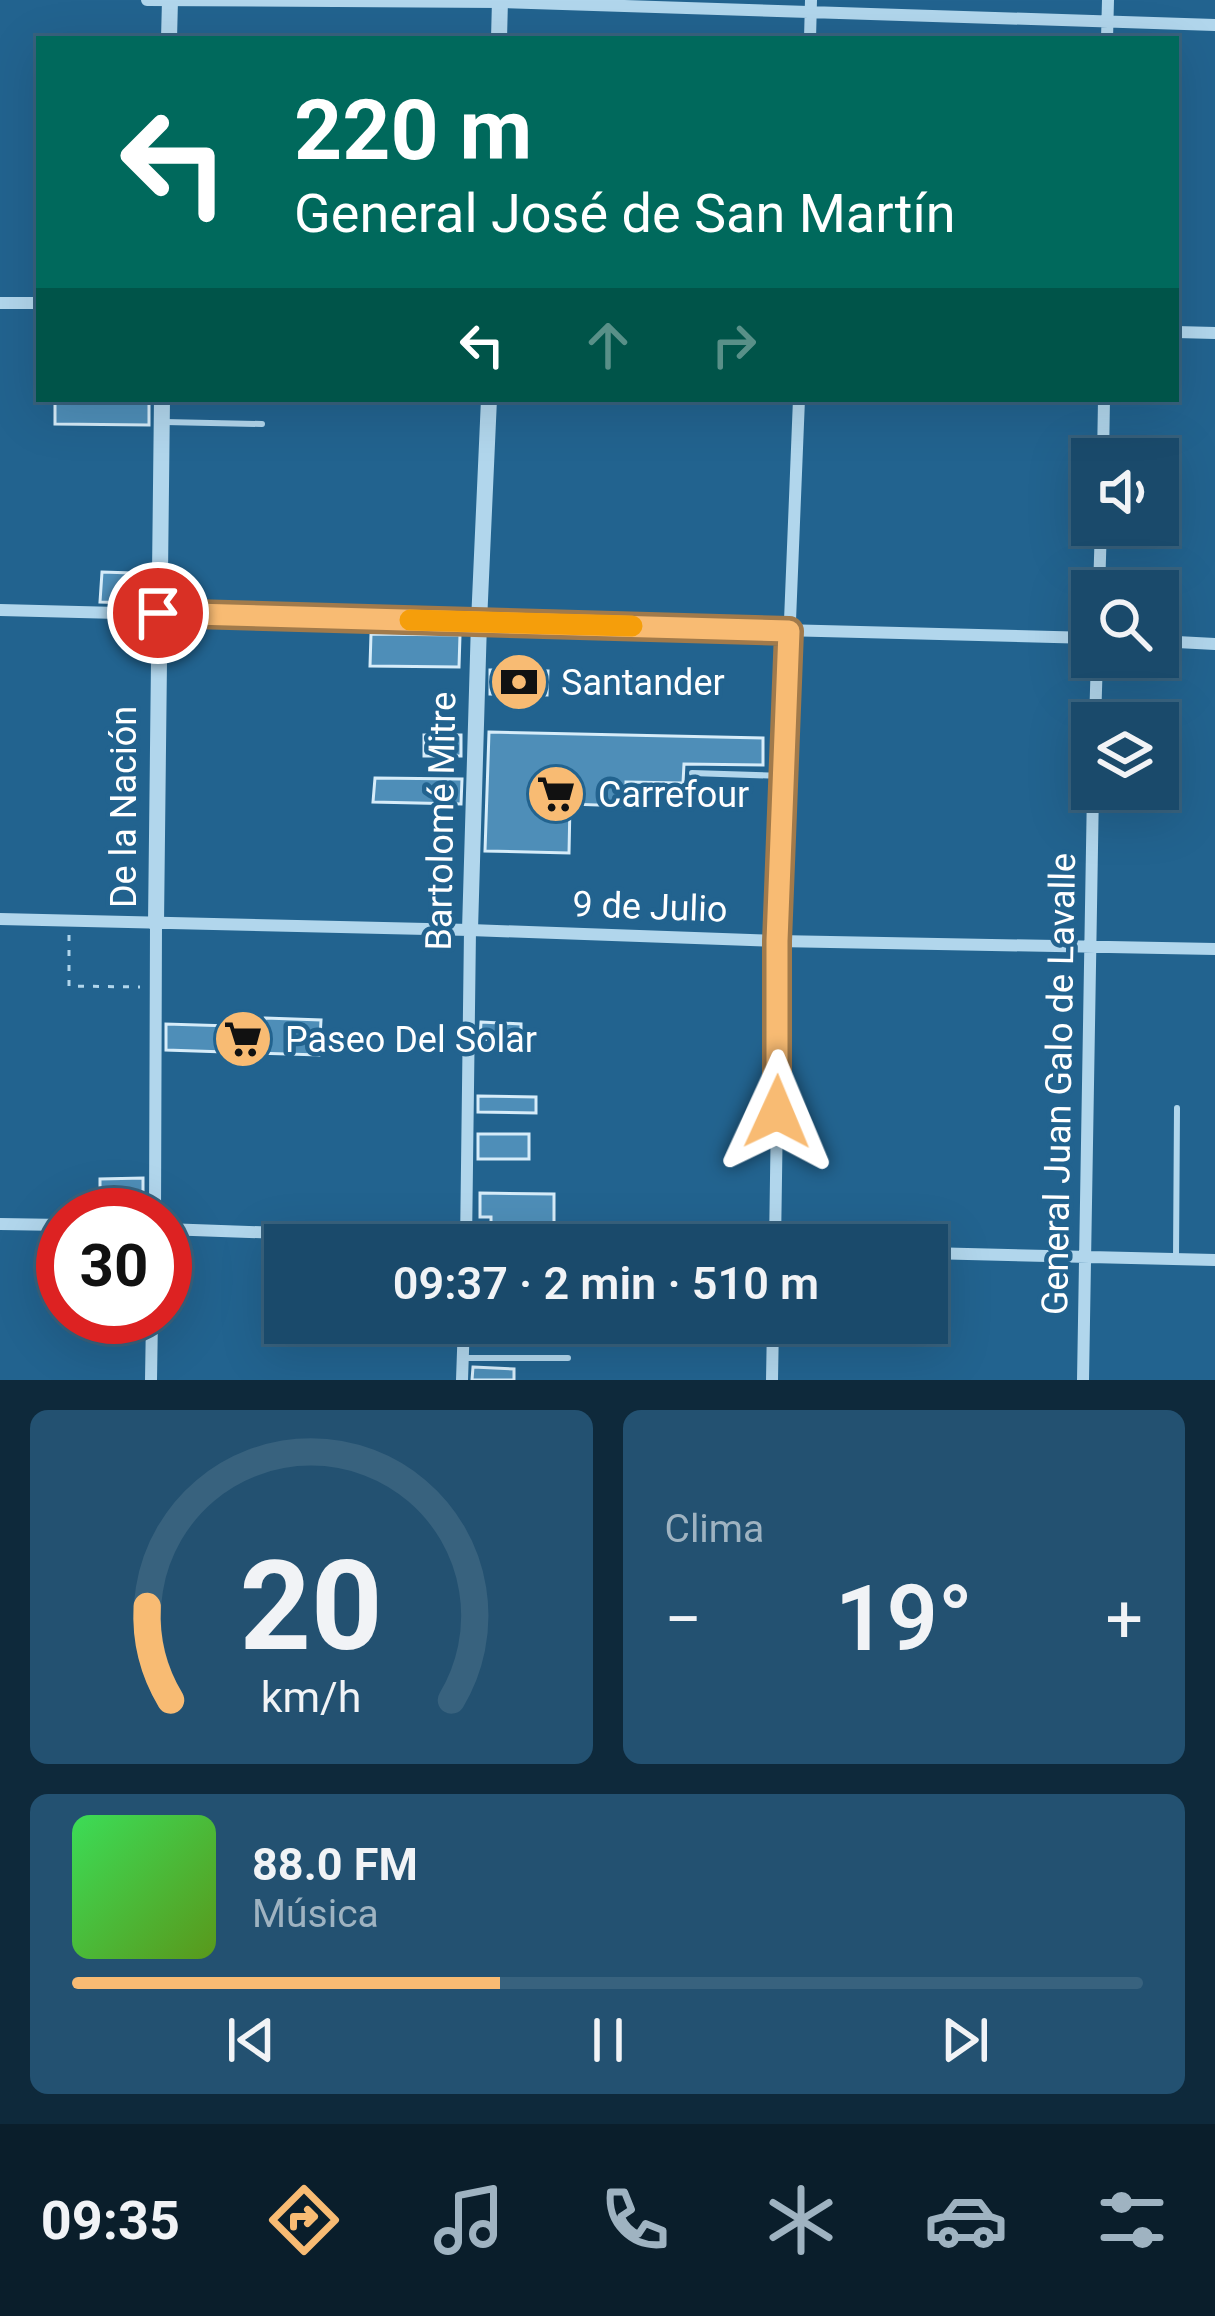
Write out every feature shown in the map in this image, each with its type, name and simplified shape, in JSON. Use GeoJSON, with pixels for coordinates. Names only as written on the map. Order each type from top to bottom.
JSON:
{"type":"FeatureCollection","features":[{"type":"Feature","properties":{"kind":"street"},"geometry":{"type":"LineString","coordinates":[[147,0],[810,6],[1215,25]]}},
{"type":"Feature","properties":{"kind":"street"},"geometry":{"type":"LineString","coordinates":[[169,36],[170,0]]}},
{"type":"Feature","properties":{"kind":"street"},"geometry":{"type":"LineString","coordinates":[[1107,36],[1108,0]]}},
{"type":"Feature","properties":{"kind":"street"},"geometry":{"type":"LineString","coordinates":[[500,1],[500,36]]}},
{"type":"Feature","properties":{"kind":"street"},"geometry":{"type":"LineString","coordinates":[[0,303],[36,303]]}},
{"type":"Feature","properties":{"kind":"street"},"geometry":{"type":"LineString","coordinates":[[1179,332],[1215,333]]}},
{"type":"Feature","properties":{"kind":"street","name":"De la Nación"},"geometry":{"type":"LineString","coordinates":[[154,1188],[162,402]]}},
{"type":"Feature","properties":{"kind":"street","name":"Bartolomé Mitre"},"geometry":{"type":"LineString","coordinates":[[466,1224],[470,929],[489,402]]}},
{"type":"Feature","properties":{"kind":"street"},"geometry":{"type":"LineString","coordinates":[[775,1224],[777,941],[799,402]]}},
{"type":"Feature","properties":{"kind":"street"},"geometry":{"type":"LineString","coordinates":[[1103,438],[1104,402]]}},
{"type":"Feature","properties":{"kind":"street"},"geometry":{"type":"LineString","coordinates":[[0,610],[1071,638]]}},
{"type":"Feature","properties":{"kind":"street"},"geometry":{"type":"LineString","coordinates":[[1179,642],[1215,644]]}},
{"type":"Feature","properties":{"kind":"street","name":"General Juan Galo de Lavalle"},"geometry":{"type":"LineString","coordinates":[[1083,1380],[1093,810]]}},
{"type":"Feature","properties":{"kind":"street","name":"9 de Julio"},"geometry":{"type":"LineString","coordinates":[[0,919],[1215,949]]}},
{"type":"Feature","properties":{"kind":"street"},"geometry":{"type":"LineString","coordinates":[[0,1224],[36,1225]]}},
{"type":"Feature","properties":{"kind":"street"},"geometry":{"type":"LineString","coordinates":[[192,1229],[264,1233]]}},
{"type":"Feature","properties":{"kind":"street"},"geometry":{"type":"LineString","coordinates":[[948,1252],[1215,1260]]}},
{"type":"Feature","properties":{"kind":"street"},"geometry":{"type":"LineString","coordinates":[[151,1380],[152,1344]]}},
{"type":"Feature","properties":{"kind":"street"},"geometry":{"type":"LineString","coordinates":[[462,1380],[463,1344]]}},
{"type":"Feature","properties":{"kind":"street"},"geometry":{"type":"LineString","coordinates":[[772,1380],[773,1344]]}},
{"type":"Feature","properties":{"kind":"lane"},"geometry":{"type":"LineString","coordinates":[[162,422],[262,424]]}},
{"type":"Feature","properties":{"kind":"lane"},"geometry":{"type":"LineString","coordinates":[[692,773],[783,776]]}},
{"type":"Feature","properties":{"kind":"lane"},"geometry":{"type":"LineString","coordinates":[[1176,1258],[1177,1108]]}},
{"type":"Feature","properties":{"kind":"lane"},"geometry":{"type":"LineString","coordinates":[[463,1358],[568,1358]]}},
{"type":"Feature","properties":{"kind":"path"},"geometry":{"type":"LineString","coordinates":[[69,922],[69,986],[155,988]]}},
{"type":"Feature","properties":{"kind":"building"},"geometry":{"type":"Polygon","coordinates":[[[55,402],[149,402],[149,425],[55,424],[55,402]]]}},
{"type":"Feature","properties":{"kind":"building"},"geometry":{"type":"Polygon","coordinates":[[[102,572],[132,573],[130,603],[100,602],[102,572]]]}},
{"type":"Feature","properties":{"kind":"building"},"geometry":{"type":"Polygon","coordinates":[[[371,634],[460,635],[459,667],[370,666],[371,634]]]}},
{"type":"Feature","properties":{"kind":"building","name":"Santander"},"geometry":{"type":"Polygon","coordinates":[[[490,670],[548,671],[547,695],[490,694],[490,670]]]}},
{"type":"Feature","properties":{"kind":"building","name":"Carrefour"},"geometry":{"type":"Polygon","coordinates":[[[489,732],[763,738],[763,765],[684,764],[683,783],[626,782],[625,806],[570,804],[569,853],[485,851],[489,732]]]}},
{"type":"Feature","properties":{"kind":"building"},"geometry":{"type":"Polygon","coordinates":[[[424,735],[461,735],[461,756],[424,756],[424,735]]]}},
{"type":"Feature","properties":{"kind":"building"},"geometry":{"type":"Polygon","coordinates":[[[375,778],[462,779],[461,804],[373,802],[375,778]]]}},
{"type":"Feature","properties":{"kind":"building","name":"Paseo Del Solar"},"geometry":{"type":"Polygon","coordinates":[[[265,1018],[321,1020],[319,1055],[166,1050],[166,1024],[264,1027],[265,1018]]]}},
{"type":"Feature","properties":{"kind":"building"},"geometry":{"type":"Polygon","coordinates":[[[481,1022],[521,1024],[521,1041],[480,1039],[481,1022]]]}},
{"type":"Feature","properties":{"kind":"building"},"geometry":{"type":"Polygon","coordinates":[[[478,1096],[536,1097],[536,1113],[478,1112],[478,1096]]]}},
{"type":"Feature","properties":{"kind":"building"},"geometry":{"type":"Polygon","coordinates":[[[478,1134],[529,1134],[529,1159],[478,1159],[478,1134]]]}},
{"type":"Feature","properties":{"kind":"building"},"geometry":{"type":"Polygon","coordinates":[[[143,1178],[143,1188],[100,1188],[100,1179],[143,1178]]]}},
{"type":"Feature","properties":{"kind":"building"},"geometry":{"type":"Polygon","coordinates":[[[480,1193],[554,1194],[554,1224],[491,1224],[491,1217],[480,1217],[480,1193]]]}},
{"type":"Feature","properties":{"kind":"building"},"geometry":{"type":"Polygon","coordinates":[[[473,1367],[514,1369],[514,1380],[472,1380],[473,1367]]]}},
{"type":"Feature","properties":{"kind":"slow traffic"},"geometry":{"type":"LineString","coordinates":[[410,620],[632,626]]}},
{"type":"Feature","properties":{"kind":"place","name":"Santander"},"geometry":{"type":"Point","coordinates":[519,682]}},
{"type":"Feature","properties":{"kind":"place","name":"Carrefour"},"geometry":{"type":"Point","coordinates":[556,794]}},
{"type":"Feature","properties":{"kind":"place","name":"Paseo Del Solar"},"geometry":{"type":"Point","coordinates":[243,1039]}},
{"type":"Feature","properties":{"kind":"route"},"geometry":{"type":"LineString","coordinates":[[158,613],[789,631],[777,941],[777,1112]]}}]}
